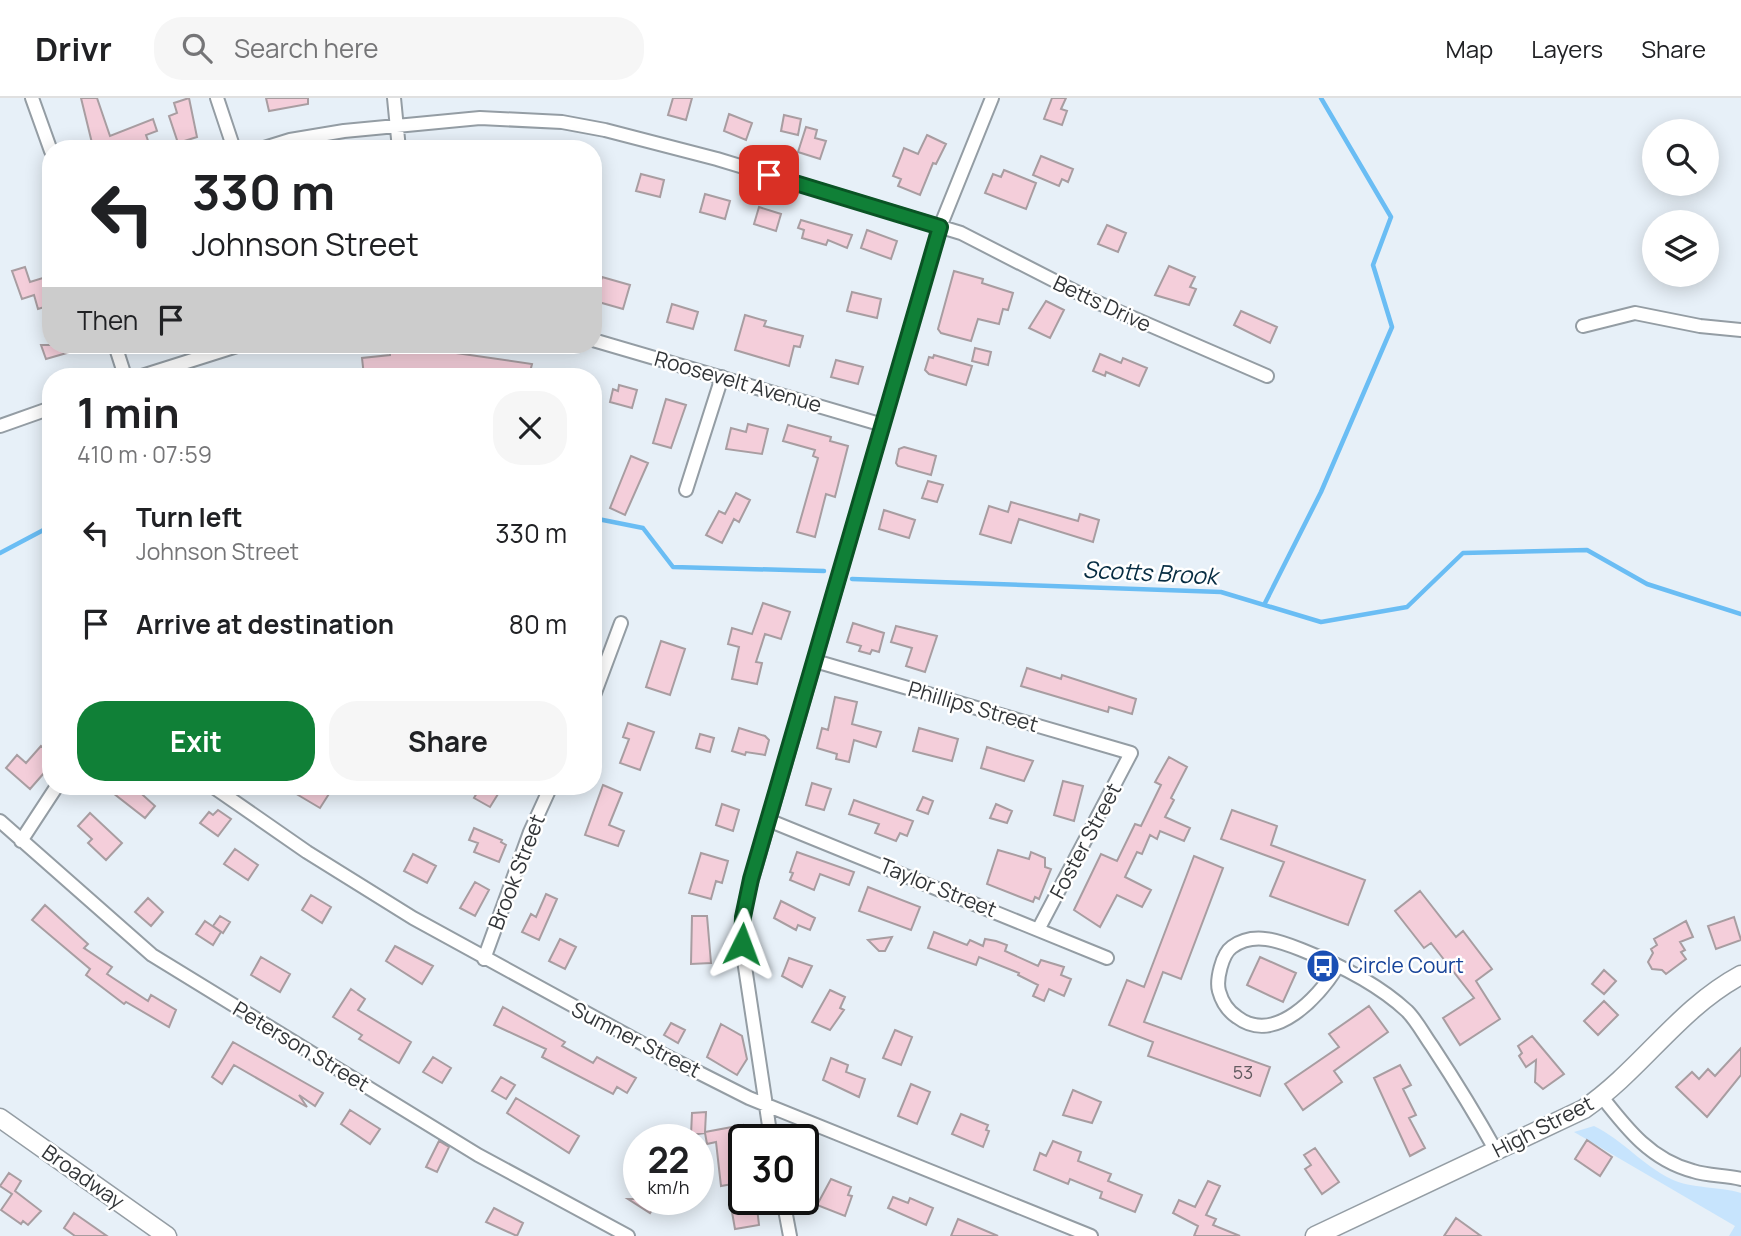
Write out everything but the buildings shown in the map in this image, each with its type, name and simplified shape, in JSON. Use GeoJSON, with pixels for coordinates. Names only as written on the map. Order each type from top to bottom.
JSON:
{"type":"FeatureCollection","features":[{"type":"Feature","properties":{"kind":"street"},"geometry":{"type":"LineString","coordinates":[[32,98],[47,140]]}},
{"type":"Feature","properties":{"kind":"street"},"geometry":{"type":"LineString","coordinates":[[217,98],[231,140]]}},
{"type":"Feature","properties":{"kind":"street"},"geometry":{"type":"LineString","coordinates":[[394,98],[398,140]]}},
{"type":"Feature","properties":{"kind":"street"},"geometry":{"type":"LineString","coordinates":[[768,1124],[742,930],[746,900],[940,227],[992,98]]}},
{"type":"Feature","properties":{"kind":"street","name":"Betts Drive"},"geometry":{"type":"LineString","coordinates":[[302,140],[344,131],[480,118],[562,122],[717,159],[961,233],[1094,301],[1267,376]]}},
{"type":"Feature","properties":{"kind":"street"},"geometry":{"type":"LineString","coordinates":[[1583,326],[1634,313],[1700,326],[1741,330]]}},
{"type":"Feature","properties":{"kind":"street","name":"Roosevelt Avenue"},"geometry":{"type":"LineString","coordinates":[[602,343],[883,425]]}},
{"type":"Feature","properties":{"kind":"street"},"geometry":{"type":"LineString","coordinates":[[167,368],[212,354]]}},
{"type":"Feature","properties":{"kind":"street"},"geometry":{"type":"LineString","coordinates":[[687,490],[722,377]]}},
{"type":"Feature","properties":{"kind":"street"},"geometry":{"type":"LineString","coordinates":[[0,426],[42,411]]}},
{"type":"Feature","properties":{"kind":"street"},"geometry":{"type":"LineString","coordinates":[[602,674],[621,623]]}},
{"type":"Feature","properties":{"kind":"street","name":"Phillips Street"},"geometry":{"type":"LineString","coordinates":[[815,661],[1131,753]]}},
{"type":"Feature","properties":{"kind":"street","name":"Foster Street"},"geometry":{"type":"LineString","coordinates":[[1039,928],[1131,753]]}},
{"type":"Feature","properties":{"kind":"street"},"geometry":{"type":"LineString","coordinates":[[21,841],[51,795]]}},
{"type":"Feature","properties":{"kind":"street","name":"Sumner Street"},"geometry":{"type":"LineString","coordinates":[[225,795],[307,852],[484,959],[654,1050],[765,1104],[1091,1236]]}},
{"type":"Feature","properties":{"kind":"street","name":"Brook Street"},"geometry":{"type":"LineString","coordinates":[[484,959],[530,832],[547,795]]}},
{"type":"Feature","properties":{"kind":"street","name":"Taylor Street"},"geometry":{"type":"LineString","coordinates":[[768,820],[1108,958]]}},
{"type":"Feature","properties":{"kind":"street","name":"Peterson Street"},"geometry":{"type":"LineString","coordinates":[[0,821],[152,955],[478,1155],[628,1236]]}},
{"type":"Feature","properties":{"kind":"street"},"geometry":{"type":"LineString","coordinates":[[1338,966],[1326,984],[1300,1009],[1272,1026],[1244,1023],[1228,1010],[1218,989],[1221,965],[1228,949],[1245,940],[1275,939],[1338,966],[1374,984],[1410,1013],[1465,1096],[1496,1151]]}},
{"type":"Feature","properties":{"kind":"street","name":"High Street"},"geometry":{"type":"LineString","coordinates":[[1315,1236],[1584,1109],[1602,1097],[1684,1014],[1702,999],[1741,975]]}},
{"type":"Feature","properties":{"kind":"street"},"geometry":{"type":"LineString","coordinates":[[1602,1097],[1639,1141],[1664,1160],[1696,1172],[1741,1179]]}},
{"type":"Feature","properties":{"kind":"street","name":"Broadway"},"geometry":{"type":"LineString","coordinates":[[0,1118],[165,1235]]}},
{"type":"Feature","properties":{"kind":"street"},"geometry":{"type":"LineString","coordinates":[[786,1215],[790,1236]]}},
{"type":"Feature","properties":{"kind":"shaded area"},"geometry":{"type":"Polygon","coordinates":[[[1594,1126],[1671,1179],[1741,1193],[1741,1236],[1729,1236],[1735,1226],[1574,1132],[1594,1126]]]}},
{"type":"Feature","properties":{"kind":"waterway"},"geometry":{"type":"LineString","coordinates":[[1264,605],[1321,492],[1392,327],[1373,265],[1391,217],[1321,98]]}},
{"type":"Feature","properties":{"kind":"waterway","name":"Scotts Brook"},"geometry":{"type":"LineString","coordinates":[[602,520],[643,528],[673,567],[824,571]]}},
{"type":"Feature","properties":{"kind":"waterway","name":"Scotts Brook"},"geometry":{"type":"LineString","coordinates":[[0,553],[42,531]]}},
{"type":"Feature","properties":{"kind":"waterway","name":"Scotts Brook"},"geometry":{"type":"LineString","coordinates":[[852,579],[1221,592],[1321,622],[1407,607],[1463,553],[1587,550],[1647,584],[1741,614]]}},
{"type":"Feature","properties":{"kind":"place","name":"Circle Court"},"geometry":{"type":"Point","coordinates":[1323,966]}},
{"type":"Feature","properties":{"kind":"route"},"geometry":{"type":"LineString","coordinates":[[742,944],[743,917],[751,879],[940,227],[769,175]]}}]}
